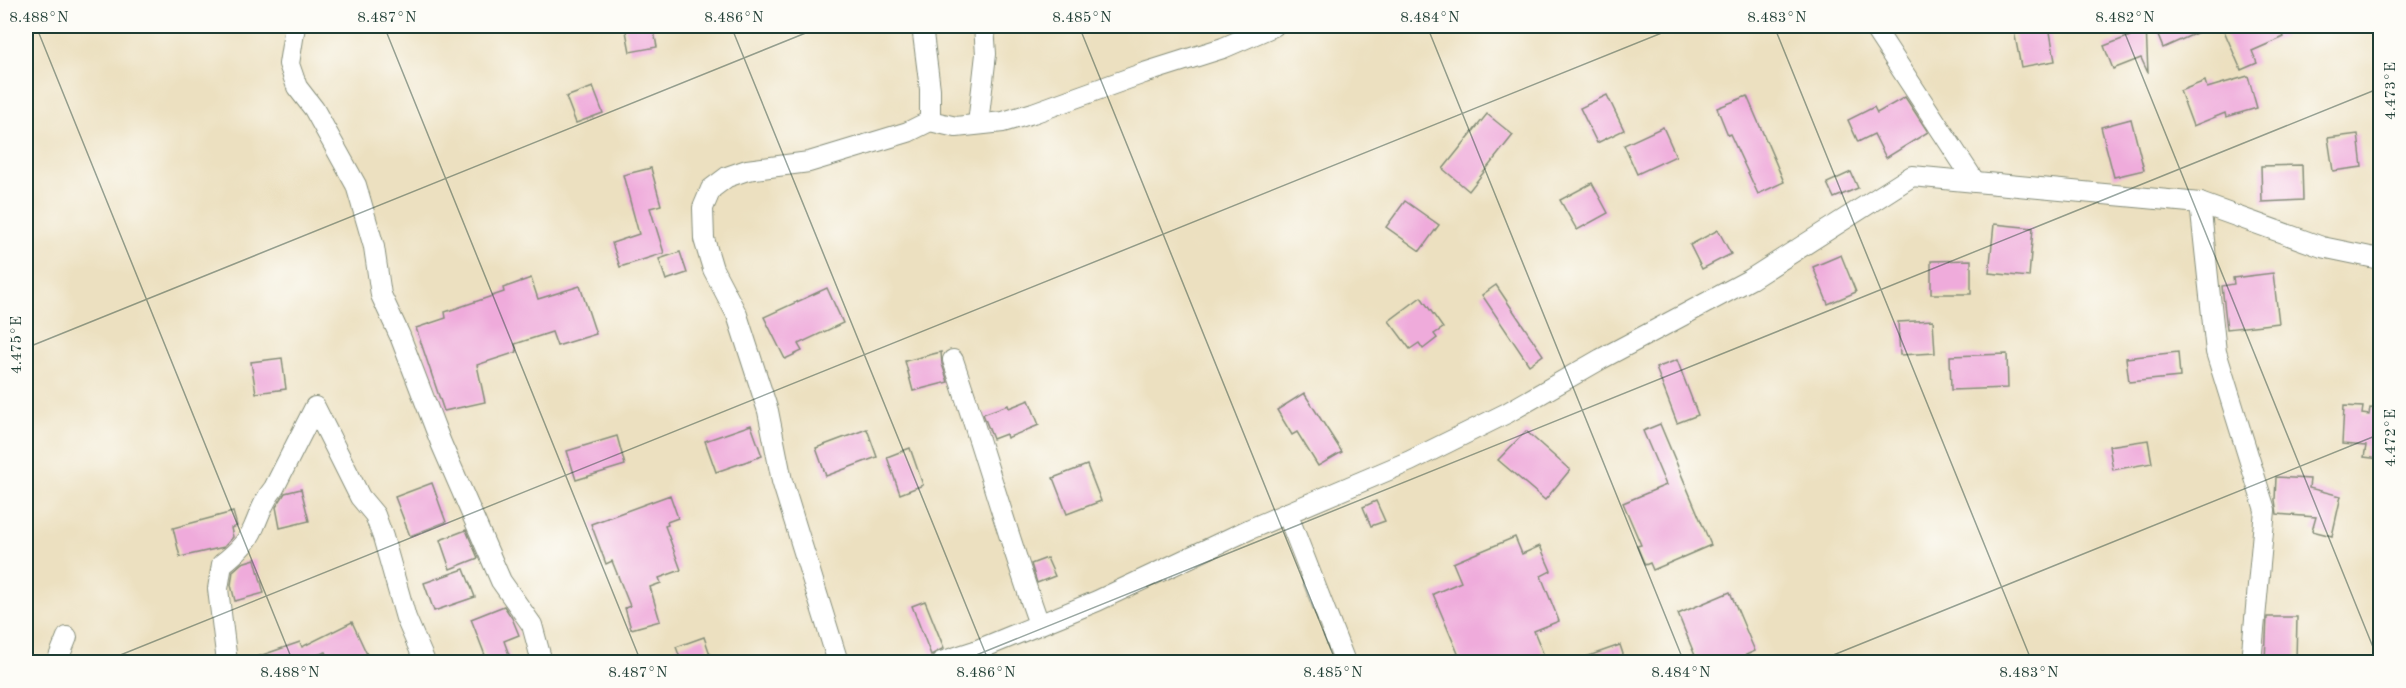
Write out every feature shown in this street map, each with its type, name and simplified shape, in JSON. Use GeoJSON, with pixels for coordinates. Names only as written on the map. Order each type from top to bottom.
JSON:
{"type":"FeatureCollection","features":[{"type":"Feature","properties":{"kind":"street"},"geometry":{"type":"LineString","coordinates":[[295,26],[289,64],[297,87],[314,109],[356,185],[374,247],[381,295],[400,336],[441,443],[501,581],[532,625],[542,663]]}},
{"type":"Feature","properties":{"kind":"street"},"geometry":{"type":"LineString","coordinates":[[922,26],[930,88],[930,121]]}},
{"type":"Feature","properties":{"kind":"street"},"geometry":{"type":"LineString","coordinates":[[978,124],[986,54],[984,26]]}},
{"type":"Feature","properties":{"kind":"street"},"geometry":{"type":"LineString","coordinates":[[838,663],[782,482],[768,411],[737,315],[713,269],[704,238],[703,208],[711,189],[727,177],[747,170],[808,162],[908,132],[930,121],[957,127],[1004,122],[1223,48],[1274,26]]}},
{"type":"Feature","properties":{"kind":"street"},"geometry":{"type":"LineString","coordinates":[[1873,26],[1975,182]]}},
{"type":"Feature","properties":{"kind":"street"},"geometry":{"type":"LineString","coordinates":[[941,663],[1096,601],[1287,513],[1410,461],[1507,413],[1601,359],[1751,279],[1912,176],[2200,203],[2322,247],[2380,260]]}},
{"type":"Feature","properties":{"kind":"street"},"geometry":{"type":"LineString","coordinates":[[2200,203],[2216,352],[2265,510],[2251,663]]}},
{"type":"Feature","properties":{"kind":"street"},"geometry":{"type":"LineString","coordinates":[[953,360],[1039,624]]}},
{"type":"Feature","properties":{"kind":"street"},"geometry":{"type":"LineString","coordinates":[[227,663],[218,589],[222,564],[235,554],[253,530],[261,508],[274,488],[315,407],[360,497],[375,515],[386,545],[406,618],[425,663]]}},
{"type":"Feature","properties":{"kind":"street"},"geometry":{"type":"LineString","coordinates":[[1287,513],[1345,663]]}},
{"type":"Feature","properties":{"kind":"street"},"geometry":{"type":"LineString","coordinates":[[57,663],[67,637]]}},
{"type":"Feature","properties":{"kind":"building"},"geometry":{"type":"Polygon","coordinates":[[[625,26],[653,26],[657,47],[630,52],[625,26]]]}},
{"type":"Feature","properties":{"kind":"building"},"geometry":{"type":"Polygon","coordinates":[[[2013,26],[2049,26],[2055,61],[2021,67],[2013,26]]]}},
{"type":"Feature","properties":{"kind":"building"},"geometry":{"type":"Polygon","coordinates":[[[2146,26],[2148,73],[2141,58],[2113,69],[2104,46],[2130,36],[2129,33],[2146,26]]]}},
{"type":"Feature","properties":{"kind":"building"},"geometry":{"type":"Polygon","coordinates":[[[2154,26],[2212,26],[2163,48],[2154,26]]]}},
{"type":"Feature","properties":{"kind":"building"},"geometry":{"type":"Polygon","coordinates":[[[2222,26],[2279,26],[2284,37],[2252,51],[2257,63],[2241,70],[2222,26]]]}},
{"type":"Feature","properties":{"kind":"building"},"geometry":{"type":"Polygon","coordinates":[[[2248,76],[2257,108],[2226,117],[2225,113],[2193,126],[2180,91],[2205,81],[2207,88],[2248,76]]]}},
{"type":"Feature","properties":{"kind":"building"},"geometry":{"type":"Polygon","coordinates":[[[593,87],[603,113],[576,123],[566,97],[593,87]]]}},
{"type":"Feature","properties":{"kind":"building"},"geometry":{"type":"Polygon","coordinates":[[[1607,95],[1624,130],[1597,143],[1580,108],[1607,95]]]}},
{"type":"Feature","properties":{"kind":"building"},"geometry":{"type":"Polygon","coordinates":[[[1747,96],[1784,182],[1758,194],[1717,108],[1747,96]]]}},
{"type":"Feature","properties":{"kind":"building"},"geometry":{"type":"Polygon","coordinates":[[[1905,97],[1928,132],[1886,158],[1874,134],[1858,142],[1848,120],[1874,107],[1877,113],[1905,97]]]}},
{"type":"Feature","properties":{"kind":"building"},"geometry":{"type":"Polygon","coordinates":[[[1487,114],[1513,135],[1469,191],[1443,169],[1487,114]]]}},
{"type":"Feature","properties":{"kind":"building"},"geometry":{"type":"Polygon","coordinates":[[[2131,119],[2144,170],[2114,177],[2101,127],[2131,119]]]}},
{"type":"Feature","properties":{"kind":"building"},"geometry":{"type":"Polygon","coordinates":[[[1663,127],[1676,156],[1637,174],[1624,145],[1663,127]]]}},
{"type":"Feature","properties":{"kind":"building"},"geometry":{"type":"Polygon","coordinates":[[[2358,134],[2362,167],[2333,171],[2328,138],[2358,134]]]}},
{"type":"Feature","properties":{"kind":"building"},"geometry":{"type":"Polygon","coordinates":[[[2302,165],[2303,200],[2262,202],[2261,166],[2302,165]]]}},
{"type":"Feature","properties":{"kind":"building"},"geometry":{"type":"Polygon","coordinates":[[[651,168],[661,205],[650,208],[664,253],[620,267],[612,243],[639,234],[623,175],[651,168]]]}},
{"type":"Feature","properties":{"kind":"building"},"geometry":{"type":"Polygon","coordinates":[[[1851,172],[1858,188],[1834,198],[1827,183],[1851,172]]]}},
{"type":"Feature","properties":{"kind":"building"},"geometry":{"type":"Polygon","coordinates":[[[1592,183],[1608,213],[1577,230],[1560,200],[1592,183]]]}},
{"type":"Feature","properties":{"kind":"building"},"geometry":{"type":"Polygon","coordinates":[[[1405,201],[1439,225],[1420,251],[1386,227],[1405,201]]]}},
{"type":"Feature","properties":{"kind":"building"},"geometry":{"type":"Polygon","coordinates":[[[1994,224],[2033,228],[2029,277],[1989,273],[1994,224]]]}},
{"type":"Feature","properties":{"kind":"building"},"geometry":{"type":"Polygon","coordinates":[[[1718,230],[1731,254],[1702,269],[1690,245],[1718,230]]]}},
{"type":"Feature","properties":{"kind":"building"},"geometry":{"type":"Polygon","coordinates":[[[680,252],[687,273],[666,280],[659,259],[680,252]]]}},
{"type":"Feature","properties":{"kind":"building"},"geometry":{"type":"Polygon","coordinates":[[[1841,255],[1856,292],[1828,304],[1813,267],[1841,255]]]}},
{"type":"Feature","properties":{"kind":"building"},"geometry":{"type":"Polygon","coordinates":[[[1971,260],[1971,294],[1931,294],[1931,261],[1971,260]]]}},
{"type":"Feature","properties":{"kind":"building"},"geometry":{"type":"Polygon","coordinates":[[[2273,273],[2279,323],[2227,329],[2222,286],[2234,284],[2233,278],[2273,273]]]}},
{"type":"Feature","properties":{"kind":"building"},"geometry":{"type":"Polygon","coordinates":[[[531,278],[538,299],[580,286],[596,334],[557,346],[552,332],[515,344],[517,352],[477,365],[485,402],[444,411],[416,328],[446,318],[445,312],[504,292],[503,288],[531,278]]]}},
{"type":"Feature","properties":{"kind":"building"},"geometry":{"type":"Polygon","coordinates":[[[1496,285],[1543,355],[1529,365],[1482,295],[1496,285]]]}},
{"type":"Feature","properties":{"kind":"building"},"geometry":{"type":"Polygon","coordinates":[[[827,288],[843,323],[798,344],[802,351],[785,359],[764,317],[827,288]]]}},
{"type":"Feature","properties":{"kind":"building"},"geometry":{"type":"Polygon","coordinates":[[[1421,297],[1443,328],[1434,334],[1437,338],[1423,349],[1419,343],[1410,349],[1389,321],[1421,297]]]}},
{"type":"Feature","properties":{"kind":"building"},"geometry":{"type":"Polygon","coordinates":[[[1933,320],[1935,353],[1900,355],[1898,322],[1933,320]]]}},
{"type":"Feature","properties":{"kind":"building"},"geometry":{"type":"Polygon","coordinates":[[[941,352],[948,382],[913,391],[905,361],[941,352]]]}},
{"type":"Feature","properties":{"kind":"building"},"geometry":{"type":"Polygon","coordinates":[[[2178,352],[2180,377],[2129,382],[2126,358],[2178,352]]]}},
{"type":"Feature","properties":{"kind":"building"},"geometry":{"type":"Polygon","coordinates":[[[2007,354],[2008,388],[1951,390],[1950,356],[2007,354]]]}},
{"type":"Feature","properties":{"kind":"building"},"geometry":{"type":"Polygon","coordinates":[[[282,358],[286,389],[256,393],[251,362],[282,358]]]}},
{"type":"Feature","properties":{"kind":"building"},"geometry":{"type":"Polygon","coordinates":[[[1677,360],[1698,415],[1677,423],[1656,368],[1677,360]]]}},
{"type":"Feature","properties":{"kind":"building"},"geometry":{"type":"Polygon","coordinates":[[[1304,393],[1342,452],[1318,466],[1297,432],[1292,435],[1277,410],[1304,393]]]}},
{"type":"Feature","properties":{"kind":"building"},"geometry":{"type":"Polygon","coordinates":[[[1029,400],[1039,425],[1007,438],[1006,434],[993,439],[983,414],[1008,405],[1009,408],[1029,400]]]}},
{"type":"Feature","properties":{"kind":"building"},"geometry":{"type":"Polygon","coordinates":[[[2344,406],[2363,407],[2362,414],[2369,415],[2370,408],[2380,409],[2380,459],[2364,457],[2366,446],[2342,444],[2344,406]]]}},
{"type":"Feature","properties":{"kind":"building"},"geometry":{"type":"Polygon","coordinates":[[[1660,424],[1711,545],[1653,570],[1650,563],[1645,565],[1637,546],[1641,545],[1623,503],[1666,485],[1643,431],[1660,424]]]}},
{"type":"Feature","properties":{"kind":"building"},"geometry":{"type":"Polygon","coordinates":[[[751,425],[762,456],[716,472],[705,441],[751,425]]]}},
{"type":"Feature","properties":{"kind":"building"},"geometry":{"type":"Polygon","coordinates":[[[867,429],[877,457],[826,476],[816,448],[867,429]]]}},
{"type":"Feature","properties":{"kind":"building"},"geometry":{"type":"Polygon","coordinates":[[[1526,431],[1570,470],[1545,500],[1498,460],[1526,431]]]}},
{"type":"Feature","properties":{"kind":"building"},"geometry":{"type":"Polygon","coordinates":[[[617,436],[625,465],[576,480],[567,451],[617,436]]]}},
{"type":"Feature","properties":{"kind":"building"},"geometry":{"type":"Polygon","coordinates":[[[2148,440],[2152,463],[2113,470],[2109,446],[2148,440]]]}},
{"type":"Feature","properties":{"kind":"building"},"geometry":{"type":"Polygon","coordinates":[[[910,448],[923,485],[900,494],[887,457],[910,448]]]}},
{"type":"Feature","properties":{"kind":"building"},"geometry":{"type":"Polygon","coordinates":[[[1087,465],[1101,501],[1067,514],[1053,478],[1087,465]]]}},
{"type":"Feature","properties":{"kind":"building"},"geometry":{"type":"Polygon","coordinates":[[[2276,477],[2310,479],[2309,488],[2341,496],[2332,536],[2312,531],[2316,517],[2277,514],[2276,477]]]}},
{"type":"Feature","properties":{"kind":"building"},"geometry":{"type":"Polygon","coordinates":[[[432,483],[446,522],[410,536],[395,497],[432,483]]]}},
{"type":"Feature","properties":{"kind":"building"},"geometry":{"type":"Polygon","coordinates":[[[301,489],[309,521],[280,528],[276,507],[285,493],[301,489]]]}},
{"type":"Feature","properties":{"kind":"building"},"geometry":{"type":"Polygon","coordinates":[[[670,495],[678,518],[667,522],[668,525],[665,526],[681,570],[659,578],[661,583],[650,587],[660,621],[631,629],[625,608],[630,606],[612,561],[606,564],[591,524],[670,495]]]}},
{"type":"Feature","properties":{"kind":"building"},"geometry":{"type":"Polygon","coordinates":[[[1376,501],[1385,521],[1371,526],[1363,507],[1376,501]]]}},
{"type":"Feature","properties":{"kind":"building"},"geometry":{"type":"Polygon","coordinates":[[[233,512],[237,526],[231,528],[233,537],[224,547],[180,557],[173,528],[233,512]]]}},
{"type":"Feature","properties":{"kind":"building"},"geometry":{"type":"Polygon","coordinates":[[[466,530],[478,558],[450,569],[440,540],[466,530]]]}},
{"type":"Feature","properties":{"kind":"building"},"geometry":{"type":"Polygon","coordinates":[[[1515,537],[1522,554],[1540,546],[1551,571],[1541,576],[1559,621],[1534,631],[1547,663],[1462,663],[1433,594],[1461,582],[1453,563],[1515,537]]]}},
{"type":"Feature","properties":{"kind":"building"},"geometry":{"type":"Polygon","coordinates":[[[1047,558],[1055,576],[1037,583],[1031,564],[1047,558]]]}},
{"type":"Feature","properties":{"kind":"building"},"geometry":{"type":"Polygon","coordinates":[[[255,559],[264,593],[235,601],[231,585],[233,571],[242,563],[255,559]]]}},
{"type":"Feature","properties":{"kind":"building"},"geometry":{"type":"Polygon","coordinates":[[[464,569],[475,597],[434,611],[424,583],[464,569]]]}},
{"type":"Feature","properties":{"kind":"building"},"geometry":{"type":"Polygon","coordinates":[[[1730,592],[1755,651],[1728,663],[1698,663],[1678,614],[1730,592]]]}},
{"type":"Feature","properties":{"kind":"building"},"geometry":{"type":"Polygon","coordinates":[[[925,601],[944,648],[931,655],[912,606],[925,601]]]}},
{"type":"Feature","properties":{"kind":"building"},"geometry":{"type":"Polygon","coordinates":[[[504,606],[519,635],[504,641],[512,663],[488,663],[471,619],[504,606]]]}},
{"type":"Feature","properties":{"kind":"building"},"geometry":{"type":"Polygon","coordinates":[[[2267,617],[2297,617],[2296,661],[2265,660],[2267,617]]]}},
{"type":"Feature","properties":{"kind":"building"},"geometry":{"type":"Polygon","coordinates":[[[352,622],[371,663],[331,663],[326,652],[294,663],[249,663],[248,660],[300,642],[302,647],[352,622]]]}},
{"type":"Feature","properties":{"kind":"building"},"geometry":{"type":"Polygon","coordinates":[[[704,637],[713,663],[682,663],[676,647],[704,637]]]}},
{"type":"Feature","properties":{"kind":"building"},"geometry":{"type":"Polygon","coordinates":[[[1620,645],[1626,663],[1577,663],[1577,660],[1620,645]]]}}]}
